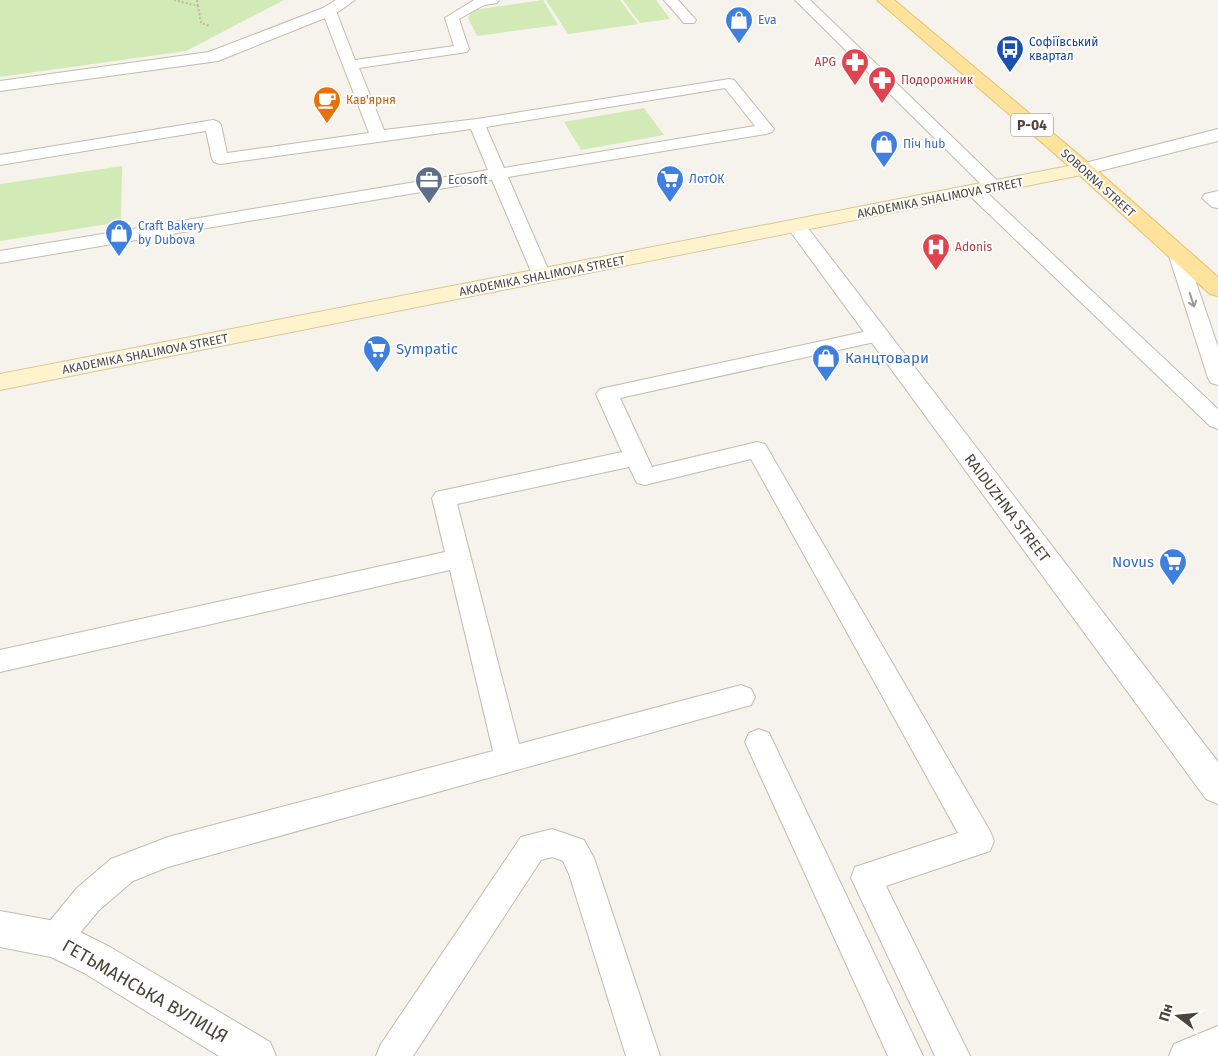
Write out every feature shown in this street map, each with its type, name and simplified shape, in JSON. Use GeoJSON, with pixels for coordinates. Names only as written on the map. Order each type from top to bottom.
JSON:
{"type":"FeatureCollection","features":[{"type":"Feature","properties":{"kind":"main road","name":"SOBORNA STREET"},"geometry":{"type":"LineString","coordinates":[[886,0],[1084,170],[1218,289]]}},
{"type":"Feature","properties":{"kind":"main road","name":"AKADEMIKA SHALIMOVA STREET"},"geometry":{"type":"LineString","coordinates":[[0,382],[1084,170]]}},
{"type":"Feature","properties":{"kind":"street"},"geometry":{"type":"LineString","coordinates":[[0,86],[212,57],[329,11],[347,0]]}},
{"type":"Feature","properties":{"kind":"street"},"geometry":{"type":"LineString","coordinates":[[1084,170],[1218,135]]}},
{"type":"Feature","properties":{"kind":"street","name":"RAIDUZHNA STREET"},"geometry":{"type":"LineString","coordinates":[[797,226],[877,336],[1218,788]]}},
{"type":"Feature","properties":{"kind":"street","name":"ГЕТЬМАНСЬКА ВУЛИЦЯ"},"geometry":{"type":"LineString","coordinates":[[0,929],[55,939],[97,960],[256,1056]]}},
{"type":"Feature","properties":{"kind":"lane"},"geometry":{"type":"LineString","coordinates":[[350,65],[462,49],[452,18],[480,2],[492,0]]}},
{"type":"Feature","properties":{"kind":"lane"},"geometry":{"type":"LineString","coordinates":[[671,0],[689,20]]}},
{"type":"Feature","properties":{"kind":"lane"},"geometry":{"type":"LineString","coordinates":[[802,0],[985,189],[1218,421]]}},
{"type":"Feature","properties":{"kind":"lane"},"geometry":{"type":"LineString","coordinates":[[329,11],[378,136]]}},
{"type":"Feature","properties":{"kind":"lane"},"geometry":{"type":"LineString","coordinates":[[0,160],[213,124],[220,159],[477,124],[728,83],[766,129],[0,257]]}},
{"type":"Feature","properties":{"kind":"lane"},"geometry":{"type":"LineString","coordinates":[[477,124],[542,276]]}},
{"type":"Feature","properties":{"kind":"lane"},"geometry":{"type":"LineString","coordinates":[[1218,196],[1211,198],[1218,203]]}},
{"type":"Feature","properties":{"kind":"lane"},"geometry":{"type":"LineString","coordinates":[[1177,253],[1218,378]]}},
{"type":"Feature","properties":{"kind":"lane"},"geometry":{"type":"LineString","coordinates":[[877,336],[606,394],[645,477],[757,450],[979,841],[866,878],[953,1056]]}},
{"type":"Feature","properties":{"kind":"lane"},"geometry":{"type":"LineString","coordinates":[[509,759],[444,498],[636,457]]}},
{"type":"Feature","properties":{"kind":"lane"},"geometry":{"type":"LineString","coordinates":[[0,661],[460,558]]}},
{"type":"Feature","properties":{"kind":"lane"},"geometry":{"type":"LineString","coordinates":[[55,939],[88,899],[122,870],[168,852],[741,697]]}},
{"type":"Feature","properties":{"kind":"lane"},"geometry":{"type":"LineString","coordinates":[[759,742],[906,1056]]}},
{"type":"Feature","properties":{"kind":"lane"},"geometry":{"type":"LineString","coordinates":[[393,1056],[532,847],[552,842],[574,850],[583,869],[643,1056]]}},
{"type":"Feature","properties":{"kind":"lane"},"geometry":{"type":"LineString","coordinates":[[1186,1056],[1218,1043]]}},
{"type":"Feature","properties":{"kind":"path"},"geometry":{"type":"LineString","coordinates":[[174,0],[198,6]]}},
{"type":"Feature","properties":{"kind":"path"},"geometry":{"type":"LineString","coordinates":[[197,0],[201,23],[250,42]]}},
{"type":"Feature","properties":{"kind":"green space"},"geometry":{"type":"Polygon","coordinates":[[[0,0],[284,0],[186,51],[0,77],[0,0]]]}},
{"type":"Feature","properties":{"kind":"green space"},"geometry":{"type":"Polygon","coordinates":[[[543,0],[558,25],[477,36],[468,18],[473,10],[543,0]]]}},
{"type":"Feature","properties":{"kind":"green space"},"geometry":{"type":"Polygon","coordinates":[[[546,0],[620,0],[638,24],[568,34],[546,0]]]}},
{"type":"Feature","properties":{"kind":"green space"},"geometry":{"type":"Polygon","coordinates":[[[623,0],[656,0],[670,19],[640,23],[623,0]]]}},
{"type":"Feature","properties":{"kind":"green space"},"geometry":{"type":"Polygon","coordinates":[[[644,108],[664,135],[581,150],[564,122],[644,108]]]}},
{"type":"Feature","properties":{"kind":"green space"},"geometry":{"type":"Polygon","coordinates":[[[122,166],[121,222],[0,241],[0,184],[122,166]]]}},
{"type":"Feature","properties":{"kind":"place","name":"Eva"},"geometry":{"type":"Point","coordinates":[739,44]}},
{"type":"Feature","properties":{"kind":"place","name":"Софіївський квартал"},"geometry":{"type":"Point","coordinates":[1010,73]}},
{"type":"Feature","properties":{"kind":"place","name":"APG"},"geometry":{"type":"Point","coordinates":[855,86]}},
{"type":"Feature","properties":{"kind":"place","name":"Подорожник"},"geometry":{"type":"Point","coordinates":[882,104]}},
{"type":"Feature","properties":{"kind":"place","name":"Кав'ярня"},"geometry":{"type":"Point","coordinates":[327,124]}},
{"type":"Feature","properties":{"kind":"place","name":"Піч hub"},"geometry":{"type":"Point","coordinates":[884,168]}},
{"type":"Feature","properties":{"kind":"place","name":"ЛотОК"},"geometry":{"type":"Point","coordinates":[670,203]}},
{"type":"Feature","properties":{"kind":"place","name":"Ecosoft"},"geometry":{"type":"Point","coordinates":[429,204]}},
{"type":"Feature","properties":{"kind":"place","name":"Craft Bakery by Dubova"},"geometry":{"type":"Point","coordinates":[119,257]}},
{"type":"Feature","properties":{"kind":"place","name":"Adonis"},"geometry":{"type":"Point","coordinates":[936,271]}},
{"type":"Feature","properties":{"kind":"place","name":"Sympatic"},"geometry":{"type":"Point","coordinates":[377,373]}},
{"type":"Feature","properties":{"kind":"place","name":"Канцтовари"},"geometry":{"type":"Point","coordinates":[826,382]}},
{"type":"Feature","properties":{"kind":"place","name":"Novus"},"geometry":{"type":"Point","coordinates":[1173,586]}}]}
